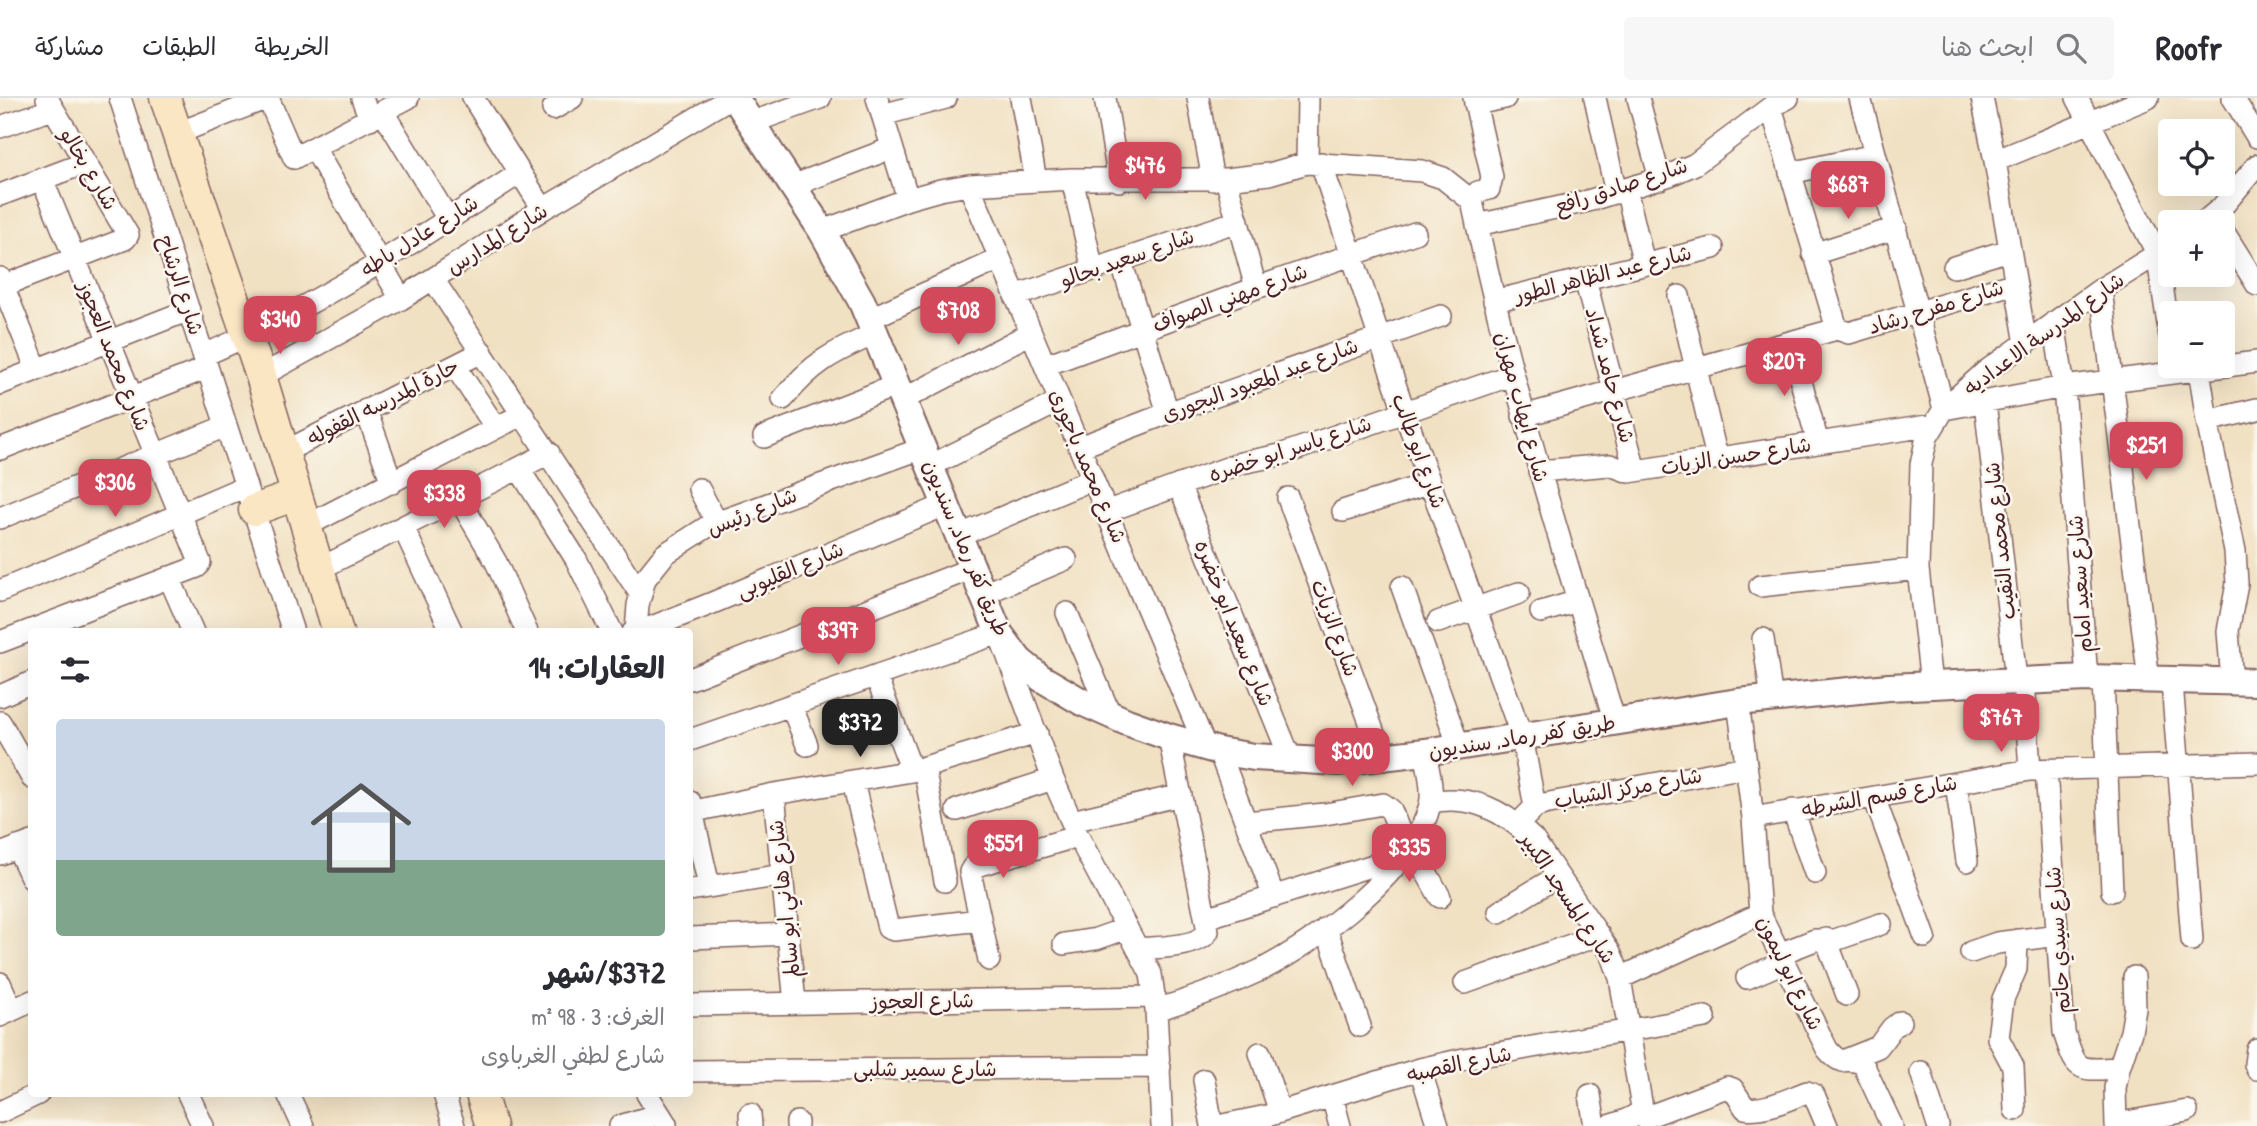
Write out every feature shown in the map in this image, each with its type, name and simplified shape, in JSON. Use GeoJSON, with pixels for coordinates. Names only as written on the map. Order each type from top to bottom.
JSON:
{"type":"FeatureCollection","features":[{"type":"Feature","properties":{"kind":"main road"},"geometry":{"type":"LineString","coordinates":[[166,98],[235,295],[337,628]]}},
{"type":"Feature","properties":{"kind":"main road"},"geometry":{"type":"LineString","coordinates":[[250,498],[296,495]]}},
{"type":"Feature","properties":{"kind":"main road"},"geometry":{"type":"LineString","coordinates":[[482,1097],[491,1126]]}},
{"type":"Feature","properties":{"kind":"street","name":"شارع الرشاح"},"geometry":{"type":"LineString","coordinates":[[120,98],[292,628]]}},
{"type":"Feature","properties":{"kind":"street"},"geometry":{"type":"LineString","coordinates":[[178,132],[268,98],[294,158],[408,98]]}},
{"type":"Feature","properties":{"kind":"street"},"geometry":{"type":"LineString","coordinates":[[362,98],[448,219]]}},
{"type":"Feature","properties":{"kind":"street"},"geometry":{"type":"LineString","coordinates":[[473,98],[543,209]]}},
{"type":"Feature","properties":{"kind":"street","name":"شارع المدارس"},"geometry":{"type":"LineString","coordinates":[[261,376],[401,299],[543,209],[730,98]]}},
{"type":"Feature","properties":{"kind":"street","name":"طريق كفر رماد, سنديون"},"geometry":{"type":"LineString","coordinates":[[735,98],[822,231],[872,326],[999,633],[1019,660],[1041,678],[1083,702],[1169,737],[1213,749],[1291,760],[1338,762],[1459,747],[1738,702],[1931,684],[2095,679],[2244,682]]}},
{"type":"Feature","properties":{"kind":"street"},"geometry":{"type":"LineString","coordinates":[[753,122],[820,98]]}},
{"type":"Feature","properties":{"kind":"street"},"geometry":{"type":"LineString","coordinates":[[908,199],[879,106],[946,98]]}},
{"type":"Feature","properties":{"kind":"street"},"geometry":{"type":"LineString","coordinates":[[1021,98],[1037,181]]}},
{"type":"Feature","properties":{"kind":"street"},"geometry":{"type":"LineString","coordinates":[[1105,98],[1119,181]]}},
{"type":"Feature","properties":{"kind":"street"},"geometry":{"type":"LineString","coordinates":[[1199,98],[1219,179],[1238,221],[1256,288]]}},
{"type":"Feature","properties":{"kind":"street","name":"شارع ابو طالب"},"geometry":{"type":"LineString","coordinates":[[1308,98],[1314,163],[1352,256],[1404,411],[1522,737],[1535,807]]}},
{"type":"Feature","properties":{"kind":"street"},"geometry":{"type":"LineString","coordinates":[[822,231],[908,199],[969,185],[1072,179],[1219,179],[1269,174],[1314,163],[1422,171],[1443,178],[1472,201],[1478,192],[1489,189],[1492,177],[1475,101],[1505,98]]}},
{"type":"Feature","properties":{"kind":"street"},"geometry":{"type":"LineString","coordinates":[[1595,98],[1644,264]]}},
{"type":"Feature","properties":{"kind":"street"},"geometry":{"type":"LineString","coordinates":[[1639,98],[1660,179]]}},
{"type":"Feature","properties":{"kind":"street"},"geometry":{"type":"LineString","coordinates":[[1860,98],[1918,312],[1939,417]]}},
{"type":"Feature","properties":{"kind":"street"},"geometry":{"type":"LineString","coordinates":[[1982,98],[2025,344]]}},
{"type":"Feature","properties":{"kind":"street"},"geometry":{"type":"LineString","coordinates":[[2077,98],[2158,239]]}},
{"type":"Feature","properties":{"kind":"street"},"geometry":{"type":"LineString","coordinates":[[1995,162],[2148,98]]}},
{"type":"Feature","properties":{"kind":"street"},"geometry":{"type":"LineString","coordinates":[[2233,98],[2257,137]]}},
{"type":"Feature","properties":{"kind":"street","name":"شارع صادق رافع"},"geometry":{"type":"LineString","coordinates":[[1477,225],[1576,204],[1660,179],[1695,164],[1780,103]]}},
{"type":"Feature","properties":{"kind":"street","name":"شارع مفرح رشاد"},"geometry":{"type":"LineString","coordinates":[[1780,103],[1790,173],[1837,329],[1849,333],[2015,283]]}},
{"type":"Feature","properties":{"kind":"street"},"geometry":{"type":"LineString","coordinates":[[0,127],[50,104]]}},
{"type":"Feature","properties":{"kind":"street","name":"شارع بخالو"},"geometry":{"type":"LineString","coordinates":[[50,104],[128,235],[125,239],[75,258]]}},
{"type":"Feature","properties":{"kind":"street"},"geometry":{"type":"LineString","coordinates":[[314,148],[401,299]]}},
{"type":"Feature","properties":{"kind":"street"},"geometry":{"type":"LineString","coordinates":[[792,186],[892,148]]}},
{"type":"Feature","properties":{"kind":"street"},"geometry":{"type":"LineString","coordinates":[[1790,173],[1875,155]]}},
{"type":"Feature","properties":{"kind":"street"},"geometry":{"type":"LineString","coordinates":[[0,195],[85,163]]}},
{"type":"Feature","properties":{"kind":"street"},"geometry":{"type":"LineString","coordinates":[[2223,210],[2257,165]]}},
{"type":"Feature","properties":{"kind":"street","name":"شارع عادل باطه"},"geometry":{"type":"LineString","coordinates":[[0,449],[132,398],[206,362],[380,261],[520,173]]}},
{"type":"Feature","properties":{"kind":"street","name":"شارع محمد العجوز"},"geometry":{"type":"LineString","coordinates":[[43,179],[200,560],[199,565],[194,568],[169,577]]}},
{"type":"Feature","properties":{"kind":"street"},"geometry":{"type":"LineString","coordinates":[[1072,179],[1093,270]]}},
{"type":"Feature","properties":{"kind":"street","name":"شارع محمد باجورى"},"geometry":{"type":"LineString","coordinates":[[969,185],[1093,479],[1246,822],[1274,897]]}},
{"type":"Feature","properties":{"kind":"street","name":"شارع ايهاب مهران"},"geometry":{"type":"LineString","coordinates":[[1472,201],[1523,416],[1615,722]]}},
{"type":"Feature","properties":{"kind":"street","name":"شارع سعيد بحالو"},"geometry":{"type":"LineString","coordinates":[[1015,296],[1238,221]]}},
{"type":"Feature","properties":{"kind":"street"},"geometry":{"type":"LineString","coordinates":[[1813,254],[1896,229]]}},
{"type":"Feature","properties":{"kind":"street","name":"شارع مهني الصواف"},"geometry":{"type":"LineString","coordinates":[[1046,365],[1415,233]]}},
{"type":"Feature","properties":{"kind":"street","name":"شارع عبد الظاهر الطور"},"geometry":{"type":"LineString","coordinates":[[1494,301],[1713,248]]}},
{"type":"Feature","properties":{"kind":"street"},"geometry":{"type":"LineString","coordinates":[[1954,267],[2009,250]]}},
{"type":"Feature","properties":{"kind":"street","name":"شارع المدرسة الاعداديه"},"geometry":{"type":"LineString","coordinates":[[1931,684],[1918,569],[1921,464],[1927,437],[1939,417],[1984,372],[2101,289],[2158,253]]}},
{"type":"Feature","properties":{"kind":"street"},"geometry":{"type":"LineString","coordinates":[[2235,253],[2257,285]]}},
{"type":"Feature","properties":{"kind":"street"},"geometry":{"type":"LineString","coordinates":[[37,370],[1,284],[75,258]]}},
{"type":"Feature","properties":{"kind":"street"},"geometry":{"type":"LineString","coordinates":[[783,399],[801,376],[872,326],[1000,259]]}},
{"type":"Feature","properties":{"kind":"street"},"geometry":{"type":"LineString","coordinates":[[1121,261],[1168,413]]}},
{"type":"Feature","properties":{"kind":"street"},"geometry":{"type":"LineString","coordinates":[[433,279],[640,595]]}},
{"type":"Feature","properties":{"kind":"street","name":"شارع حامد شداد"},"geometry":{"type":"LineString","coordinates":[[1585,279],[1635,471]]}},
{"type":"Feature","properties":{"kind":"street"},"geometry":{"type":"LineString","coordinates":[[2101,289],[2112,380],[2161,681],[2179,766],[2192,940]]}},
{"type":"Feature","properties":{"kind":"street"},"geometry":{"type":"LineString","coordinates":[[1679,296],[1717,458]]}},
{"type":"Feature","properties":{"kind":"street"},"geometry":{"type":"LineString","coordinates":[[0,384],[190,310]]}},
{"type":"Feature","properties":{"kind":"street","name":"شارع عبد المعبود البجورى"},"geometry":{"type":"LineString","coordinates":[[1080,447],[1441,316]]}},
{"type":"Feature","properties":{"kind":"street","name":"شارع سعيد امام"},"geometry":{"type":"LineString","coordinates":[[2054,322],[2064,387],[2095,679],[2108,768],[2112,891]]}},
{"type":"Feature","properties":{"kind":"street"},"geometry":{"type":"LineString","coordinates":[[1523,416],[1837,329]]}},
{"type":"Feature","properties":{"kind":"street"},"geometry":{"type":"LineString","coordinates":[[764,437],[900,392],[1031,333]]}},
{"type":"Feature","properties":{"kind":"street"},"geometry":{"type":"LineString","coordinates":[[1790,342],[1818,443]]}},
{"type":"Feature","properties":{"kind":"street","name":"حارة المدرسه القفوله"},"geometry":{"type":"LineString","coordinates":[[284,452],[482,352]]}},
{"type":"Feature","properties":{"kind":"street","name":"شارع حسن الزيات"},"geometry":{"type":"LineString","coordinates":[[2235,365],[2257,362]]}},
{"type":"Feature","properties":{"kind":"street"},"geometry":{"type":"LineString","coordinates":[[455,366],[496,428]]}},
{"type":"Feature","properties":{"kind":"street","name":"شارع حسن الزيات"},"geometry":{"type":"LineString","coordinates":[[1539,471],[1611,465],[1622,471],[1635,471],[1818,443],[1939,417],[1985,402],[2158,372]]}},
{"type":"Feature","properties":{"kind":"street","name":"شارع ياسر ابو خضره"},"geometry":{"type":"LineString","coordinates":[[1108,512],[1241,463],[1299,449],[1512,375]]}},
{"type":"Feature","properties":{"kind":"street"},"geometry":{"type":"LineString","coordinates":[[2200,378],[2235,551],[2237,584],[2228,631],[2244,682]]}},
{"type":"Feature","properties":{"kind":"street"},"geometry":{"type":"LineString","coordinates":[[927,457],[1060,401]]}},
{"type":"Feature","properties":{"kind":"street","name":"شارع محمد النقيب"},"geometry":{"type":"LineString","coordinates":[[1985,402],[2020,680],[2038,770]]}},
{"type":"Feature","properties":{"kind":"street"},"geometry":{"type":"LineString","coordinates":[[2207,421],[2257,409]]}},
{"type":"Feature","properties":{"kind":"street"},"geometry":{"type":"LineString","coordinates":[[366,410],[392,483]]}},
{"type":"Feature","properties":{"kind":"street"},"geometry":{"type":"LineString","coordinates":[[306,526],[523,414]]}},
{"type":"Feature","properties":{"kind":"street"},"geometry":{"type":"LineString","coordinates":[[0,518],[226,426]]}},
{"type":"Feature","properties":{"kind":"street"},"geometry":{"type":"LineString","coordinates":[[320,569],[549,453]]}},
{"type":"Feature","properties":{"kind":"street","name":"شارع رئيس"},"geometry":{"type":"LineString","coordinates":[[635,628],[645,579],[665,554],[717,523],[927,457]]}},
{"type":"Feature","properties":{"kind":"street"},"geometry":{"type":"LineString","coordinates":[[519,469],[576,559],[610,628]]}},
{"type":"Feature","properties":{"kind":"street"},"geometry":{"type":"LineString","coordinates":[[958,536],[1093,479]]}},
{"type":"Feature","properties":{"kind":"street"},"geometry":{"type":"LineString","coordinates":[[1343,511],[1430,483]]}},
{"type":"Feature","properties":{"kind":"street","name":"شارع سعيد ابو خضره"},"geometry":{"type":"LineString","coordinates":[[1179,485],[1291,760]]}},
{"type":"Feature","properties":{"kind":"street"},"geometry":{"type":"LineString","coordinates":[[699,489],[717,523]]}},
{"type":"Feature","properties":{"kind":"street"},"geometry":{"type":"LineString","coordinates":[[0,591],[180,514],[250,498]]}},
{"type":"Feature","properties":{"kind":"street","name":"شارع الزيات"},"geometry":{"type":"LineString","coordinates":[[1288,498],[1383,758]]}},
{"type":"Feature","properties":{"kind":"street"},"geometry":{"type":"LineString","coordinates":[[459,499],[496,562],[525,628]]}},
{"type":"Feature","properties":{"kind":"street","name":"شارع القليوبى"},"geometry":{"type":"LineString","coordinates":[[643,628],[698,608],[945,505]]}},
{"type":"Feature","properties":{"kind":"street"},"geometry":{"type":"LineString","coordinates":[[403,527],[450,628]]}},
{"type":"Feature","properties":{"kind":"street"},"geometry":{"type":"LineString","coordinates":[[983,594],[1066,559]]}},
{"type":"Feature","properties":{"kind":"street"},"geometry":{"type":"LineString","coordinates":[[693,677],[972,568]]}},
{"type":"Feature","properties":{"kind":"street"},"geometry":{"type":"LineString","coordinates":[[1760,586],[1918,569]]}},
{"type":"Feature","properties":{"kind":"street"},"geometry":{"type":"LineString","coordinates":[[36,628],[169,577],[191,628]]}},
{"type":"Feature","properties":{"kind":"street"},"geometry":{"type":"LineString","coordinates":[[1402,587],[1459,747]]}},
{"type":"Feature","properties":{"kind":"street"},"geometry":{"type":"LineString","coordinates":[[1438,622],[1519,593]]}},
{"type":"Feature","properties":{"kind":"street"},"geometry":{"type":"LineString","coordinates":[[1541,612],[1578,601]]}},
{"type":"Feature","properties":{"kind":"street"},"geometry":{"type":"LineString","coordinates":[[1067,613],[1110,714]]}},
{"type":"Feature","properties":{"kind":"street"},"geometry":{"type":"LineString","coordinates":[[0,642],[28,631]]}},
{"type":"Feature","properties":{"kind":"street"},"geometry":{"type":"LineString","coordinates":[[693,739],[999,633],[1075,829],[1151,974],[1160,1067],[1161,1126]]}},
{"type":"Feature","properties":{"kind":"street"},"geometry":{"type":"LineString","coordinates":[[1763,639],[1772,699]]}},
{"type":"Feature","properties":{"kind":"street"},"geometry":{"type":"LineString","coordinates":[[876,676],[918,769],[945,881]]}},
{"type":"Feature","properties":{"kind":"street"},"geometry":{"type":"LineString","coordinates":[[0,696],[28,684]]}},
{"type":"Feature","properties":{"kind":"street","name":"شارع ابو ليمون"},"geometry":{"type":"LineString","coordinates":[[1738,702],[1753,818],[1759,914],[1828,1049],[1841,1062],[1856,1060],[1863,1064],[1890,1126]]}},
{"type":"Feature","properties":{"kind":"street"},"geometry":{"type":"LineString","coordinates":[[791,705],[807,745]]}},
{"type":"Feature","properties":{"kind":"street"},"geometry":{"type":"LineString","coordinates":[[0,722],[9,758],[28,775]]}},
{"type":"Feature","properties":{"kind":"street"},"geometry":{"type":"LineString","coordinates":[[693,808],[918,769],[1037,733]]}},
{"type":"Feature","properties":{"kind":"street"},"geometry":{"type":"LineString","coordinates":[[1139,949],[1177,945],[1201,939],[1207,934],[1169,737]]}},
{"type":"Feature","properties":{"kind":"street"},"geometry":{"type":"LineString","coordinates":[[1425,752],[1431,803]]}},
{"type":"Feature","properties":{"kind":"street","name":"شارع قسم الشرطه"},"geometry":{"type":"LineString","coordinates":[[1753,818],[2038,770],[2257,764]]}},
{"type":"Feature","properties":{"kind":"street","name":"شارع مركز الشباب"},"geometry":{"type":"LineString","coordinates":[[1520,826],[1535,807],[1746,767]]}},
{"type":"Feature","properties":{"kind":"street","name":"شارع سيدي حاتم"},"geometry":{"type":"LineString","coordinates":[[2038,770],[2058,935],[2061,1010],[2069,1048],[2078,1066],[2084,1070],[2119,1068]]}},
{"type":"Feature","properties":{"kind":"street"},"geometry":{"type":"LineString","coordinates":[[957,810],[1054,779]]}},
{"type":"Feature","properties":{"kind":"street"},"geometry":{"type":"LineString","coordinates":[[853,782],[888,928],[894,930],[980,920]]}},
{"type":"Feature","properties":{"kind":"street"},"geometry":{"type":"LineString","coordinates":[[1956,783],[1968,861]]}},
{"type":"Feature","properties":{"kind":"street","name":"شارع هاني ابو سالم"},"geometry":{"type":"LineString","coordinates":[[774,794],[795,1003]]}},
{"type":"Feature","properties":{"kind":"street"},"geometry":{"type":"LineString","coordinates":[[989,960],[970,872],[973,867],[1075,829],[1181,795]]}},
{"type":"Feature","properties":{"kind":"street"},"geometry":{"type":"LineString","coordinates":[[1874,797],[1925,937]]}},
{"type":"Feature","properties":{"kind":"street","name":"شارع المسجد الكبير"},"geometry":{"type":"LineString","coordinates":[[1431,803],[1450,799],[1472,801],[1488,806],[1520,826],[1533,839],[1599,935],[1610,952],[1620,978],[1644,1119]]}},
{"type":"Feature","properties":{"kind":"street","name":"شارع العجوز"},"geometry":{"type":"LineString","coordinates":[[693,1006],[795,1003],[1155,1003],[1237,981],[1264,968],[1326,928],[1381,881],[1406,853],[1424,822],[1431,803]]}},
{"type":"Feature","properties":{"kind":"street"},"geometry":{"type":"LineString","coordinates":[[1246,822],[1325,814],[1383,804],[1391,810],[1406,853],[1426,872],[1440,897]]}},
{"type":"Feature","properties":{"kind":"street"},"geometry":{"type":"LineString","coordinates":[[1793,810],[1815,873]]}},
{"type":"Feature","properties":{"kind":"street"},"geometry":{"type":"LineString","coordinates":[[693,828],[699,888],[782,875]]}},
{"type":"Feature","properties":{"kind":"street"},"geometry":{"type":"LineString","coordinates":[[16,848],[28,871]]}},
{"type":"Feature","properties":{"kind":"street"},"geometry":{"type":"LineString","coordinates":[[1206,918],[1406,853]]}},
{"type":"Feature","properties":{"kind":"street"},"geometry":{"type":"LineString","coordinates":[[1499,912],[1558,876]]}},
{"type":"Feature","properties":{"kind":"street"},"geometry":{"type":"LineString","coordinates":[[1620,978],[1759,914]]}},
{"type":"Feature","properties":{"kind":"street"},"geometry":{"type":"LineString","coordinates":[[1747,978],[1815,940],[1835,940],[1881,924]]}},
{"type":"Feature","properties":{"kind":"street"},"geometry":{"type":"LineString","coordinates":[[1063,944],[1096,939],[1127,928]]}},
{"type":"Feature","properties":{"kind":"street"},"geometry":{"type":"LineString","coordinates":[[1326,928],[1360,1026]]}},
{"type":"Feature","properties":{"kind":"street"},"geometry":{"type":"LineString","coordinates":[[693,938],[788,934]]}},
{"type":"Feature","properties":{"kind":"street"},"geometry":{"type":"LineString","coordinates":[[1465,984],[1599,935]]}},
{"type":"Feature","properties":{"kind":"street"},"geometry":{"type":"LineString","coordinates":[[1971,952],[1997,943],[2058,935]]}},
{"type":"Feature","properties":{"kind":"street"},"geometry":{"type":"LineString","coordinates":[[1826,939],[1847,995]]}},
{"type":"Feature","properties":{"kind":"street"},"geometry":{"type":"LineString","coordinates":[[2015,1110],[2013,1066],[1998,1038],[2003,999],[2016,969],[2017,940]]}},
{"type":"Feature","properties":{"kind":"street"},"geometry":{"type":"LineString","coordinates":[[2134,977],[2135,1009],[2115,1088],[2116,1125],[2187,1111]]}},
{"type":"Feature","properties":{"kind":"street"},"geometry":{"type":"LineString","coordinates":[[0,984],[15,1009]]}},
{"type":"Feature","properties":{"kind":"street","name":"شارع القصبه"},"geometry":{"type":"LineString","coordinates":[[1218,1126],[1280,1112],[1420,1069],[1464,1059],[1705,1017]]}},
{"type":"Feature","properties":{"kind":"street"},"geometry":{"type":"LineString","coordinates":[[1841,1062],[1878,1047],[1900,1022]]}},
{"type":"Feature","properties":{"kind":"street"},"geometry":{"type":"LineString","coordinates":[[2257,1049],[2257,1069]]}},
{"type":"Feature","properties":{"kind":"street"},"geometry":{"type":"LineString","coordinates":[[1259,1053],[1280,1112]]}},
{"type":"Feature","properties":{"kind":"street","name":"شارع سمير شلبى"},"geometry":{"type":"LineString","coordinates":[[693,1071],[1160,1067]]}},
{"type":"Feature","properties":{"kind":"street"},"geometry":{"type":"LineString","coordinates":[[1420,1069],[1438,1126]]}},
{"type":"Feature","properties":{"kind":"street"},"geometry":{"type":"LineString","coordinates":[[1921,1072],[1938,1126]]}},
{"type":"Feature","properties":{"kind":"street"},"geometry":{"type":"LineString","coordinates":[[1205,1080],[1212,1126]]}},
{"type":"Feature","properties":{"kind":"street"},"geometry":{"type":"LineString","coordinates":[[1609,1126],[1631,1118],[1644,1119],[1727,1087],[1734,1089],[1745,1108],[1753,1109],[1807,1092],[1814,1095],[1827,1126]]}},
{"type":"Feature","properties":{"kind":"street"},"geometry":{"type":"LineString","coordinates":[[1590,1095],[1595,1126]]}},
{"type":"Feature","properties":{"kind":"street"},"geometry":{"type":"LineString","coordinates":[[1332,1096],[1340,1126]]}},
{"type":"Feature","properties":{"kind":"street"},"geometry":{"type":"LineString","coordinates":[[0,1112],[32,1097]]}},
{"type":"Feature","properties":{"kind":"street"},"geometry":{"type":"LineString","coordinates":[[189,1097],[203,1126]]}},
{"type":"Feature","properties":{"kind":"street"},"geometry":{"type":"LineString","coordinates":[[289,1097],[303,1126]]}},
{"type":"Feature","properties":{"kind":"street"},"geometry":{"type":"LineString","coordinates":[[445,1097],[454,1126]]}},
{"type":"Feature","properties":{"kind":"street"},"geometry":{"type":"LineString","coordinates":[[620,1126],[663,1120],[649,1097]]}}]}
